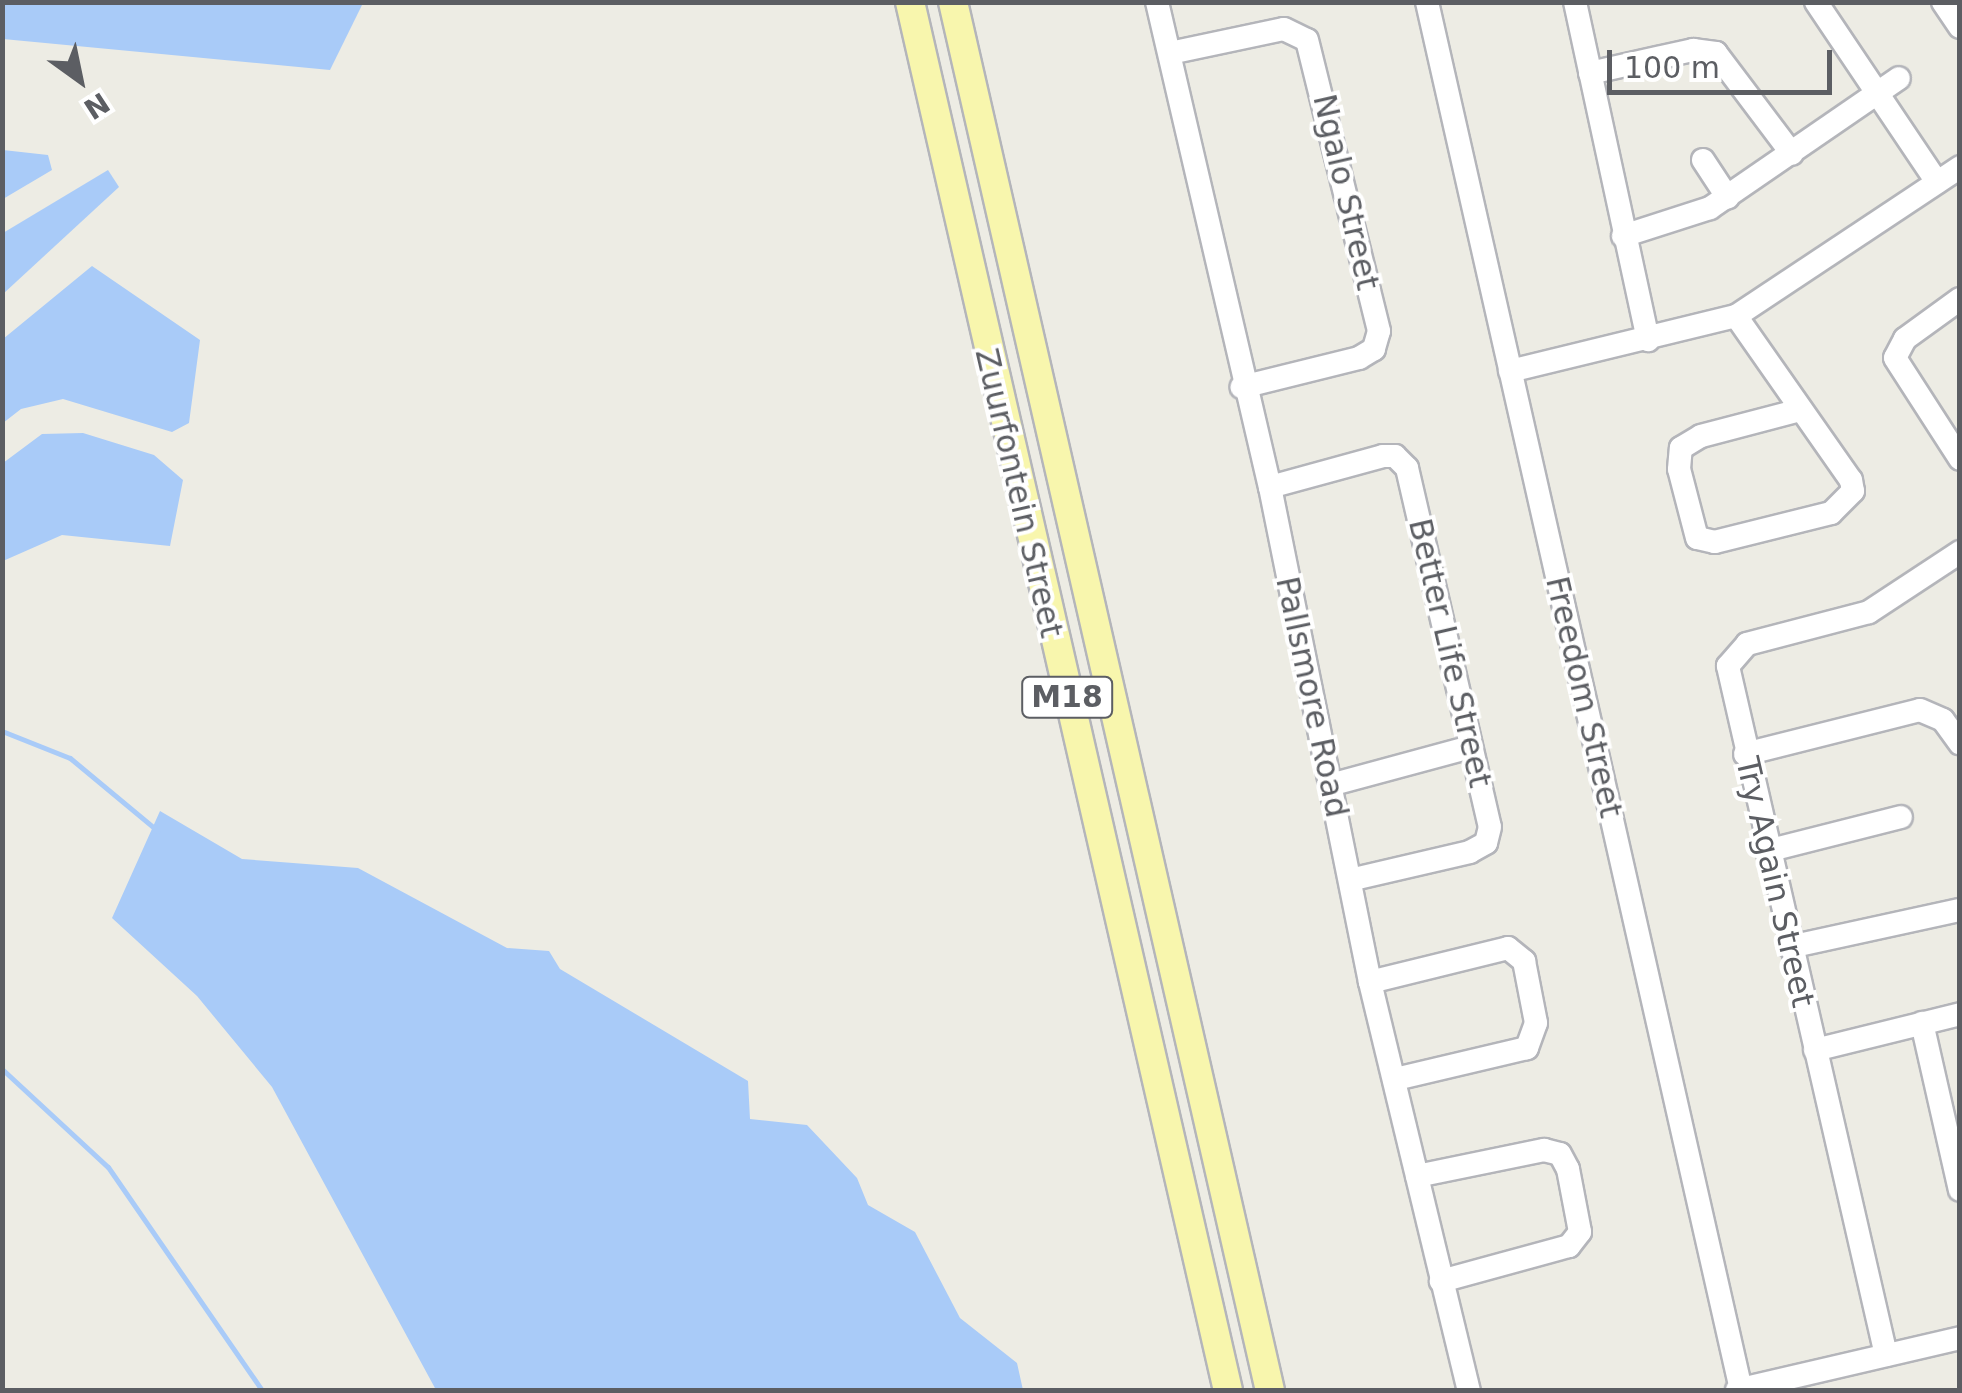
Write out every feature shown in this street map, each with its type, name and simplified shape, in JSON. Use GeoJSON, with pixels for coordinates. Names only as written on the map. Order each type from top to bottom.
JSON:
{"type":"FeatureCollection","features":[{"type":"Feature","properties":{"kind":"main road","name":"Zuurfontein Street"},"geometry":{"type":"LineString","coordinates":[[910,2],[1228,1390]]}},
{"type":"Feature","properties":{"kind":"main road","name":"Zuurfontein Street"},"geometry":{"type":"LineString","coordinates":[[953,2],[1270,1390]]}},
{"type":"Feature","properties":{"kind":"street","name":"Pallsmore Road"},"geometry":{"type":"LineString","coordinates":[[1157,2],[1242,387],[1270,487],[1370,982],[1469,1390]]}},
{"type":"Feature","properties":{"kind":"street","name":"Freedom Street"},"geometry":{"type":"LineString","coordinates":[[1427,2],[1740,1390]]}},
{"type":"Feature","properties":{"kind":"street"},"geometry":{"type":"LineString","coordinates":[[1575,2],[1648,340]]}},
{"type":"Feature","properties":{"kind":"street"},"geometry":{"type":"LineString","coordinates":[[1943,2],[1960,27]]}},
{"type":"Feature","properties":{"kind":"street"},"geometry":{"type":"LineString","coordinates":[[1822,5],[1876,95],[1936,182]]}},
{"type":"Feature","properties":{"kind":"street","name":"Ngalo Street"},"geometry":{"type":"LineString","coordinates":[[1170,54],[1284,29],[1307,40],[1379,331],[1374,349],[1359,358],[1242,387]]}},
{"type":"Feature","properties":{"kind":"street"},"geometry":{"type":"LineString","coordinates":[[1590,73],[1693,50],[1716,53],[1792,154]]}},
{"type":"Feature","properties":{"kind":"street"},"geometry":{"type":"LineString","coordinates":[[1624,236],[1692,217],[1728,198],[1899,78]]}},
{"type":"Feature","properties":{"kind":"street"},"geometry":{"type":"LineString","coordinates":[[1703,160],[1728,198]]}},
{"type":"Feature","properties":{"kind":"street"},"geometry":{"type":"LineString","coordinates":[[1510,371],[1736,316],[1960,167]]}},
{"type":"Feature","properties":{"kind":"street"},"geometry":{"type":"LineString","coordinates":[[1960,299],[1895,351],[1897,366],[1951,429],[1960,460]]}},
{"type":"Feature","properties":{"kind":"street"},"geometry":{"type":"LineString","coordinates":[[1736,316],[1851,480],[1849,500],[1831,513],[1715,542],[1697,538],[1683,488],[1681,448],[1700,436],[1800,410]]}},
{"type":"Feature","properties":{"kind":"street","name":"Better Life Street"},"geometry":{"type":"LineString","coordinates":[[1270,487],[1383,456],[1403,463],[1490,827],[1486,843],[1350,880]]}},
{"type":"Feature","properties":{"kind":"street","name":"Try Again Street"},"geometry":{"type":"LineString","coordinates":[[1886,1356],[1728,676],[1737,650],[1870,612],[1959,555]]}},
{"type":"Feature","properties":{"kind":"street"},"geometry":{"type":"LineString","coordinates":[[1745,754],[1920,710],[1943,720],[1960,743]]}},
{"type":"Feature","properties":{"kind":"street"},"geometry":{"type":"LineString","coordinates":[[1330,785],[1471,747]]}},
{"type":"Feature","properties":{"kind":"street"},"geometry":{"type":"LineString","coordinates":[[1768,851],[1902,817]]}},
{"type":"Feature","properties":{"kind":"street"},"geometry":{"type":"LineString","coordinates":[[1790,946],[1960,910]]}},
{"type":"Feature","properties":{"kind":"street"},"geometry":{"type":"LineString","coordinates":[[1370,982],[1508,948],[1524,960],[1536,1023],[1527,1048],[1396,1080]]}},
{"type":"Feature","properties":{"kind":"street"},"geometry":{"type":"LineString","coordinates":[[1814,1050],[1960,1014]]}},
{"type":"Feature","properties":{"kind":"street"},"geometry":{"type":"LineString","coordinates":[[1922,1023],[1952,1121],[1960,1190]]}},
{"type":"Feature","properties":{"kind":"street"},"geometry":{"type":"LineString","coordinates":[[1417,1176],[1544,1150],[1560,1154],[1568,1169],[1580,1232],[1569,1246],[1442,1281]]}},
{"type":"Feature","properties":{"kind":"street"},"geometry":{"type":"LineString","coordinates":[[1740,1390],[1960,1338]]}},
{"type":"Feature","properties":{"kind":"water"},"geometry":{"type":"Polygon","coordinates":[[[2,3],[363,3],[330,70],[3,39],[2,3]]]}},
{"type":"Feature","properties":{"kind":"water"},"geometry":{"type":"Polygon","coordinates":[[[3,150],[48,155],[52,170],[3,199],[3,150]]]}},
{"type":"Feature","properties":{"kind":"water"},"geometry":{"type":"Polygon","coordinates":[[[108,170],[119,187],[3,294],[3,233],[108,170]]]}},
{"type":"Feature","properties":{"kind":"water"},"geometry":{"type":"Polygon","coordinates":[[[92,266],[200,340],[189,423],[172,432],[63,399],[21,409],[3,423],[3,339],[92,266]]]}},
{"type":"Feature","properties":{"kind":"water"},"geometry":{"type":"Polygon","coordinates":[[[83,433],[154,455],[183,480],[170,546],[62,535],[3,561],[3,463],[42,434],[83,433]]]}},
{"type":"Feature","properties":{"kind":"water"},"geometry":{"type":"Polygon","coordinates":[[[160,811],[242,859],[358,868],[507,948],[549,951],[560,969],[748,1081],[750,1119],[807,1125],[857,1178],[868,1205],[915,1232],[960,1318],[1017,1363],[1023,1390],[436,1390],[272,1087],[197,996],[112,918],[160,811]]]}},
{"type":"Feature","properties":{"kind":"waterway"},"geometry":{"type":"LineString","coordinates":[[2,731],[70,758],[158,831]]}},
{"type":"Feature","properties":{"kind":"waterway"},"geometry":{"type":"LineString","coordinates":[[2,1069],[108,1167],[262,1390]]}}]}
